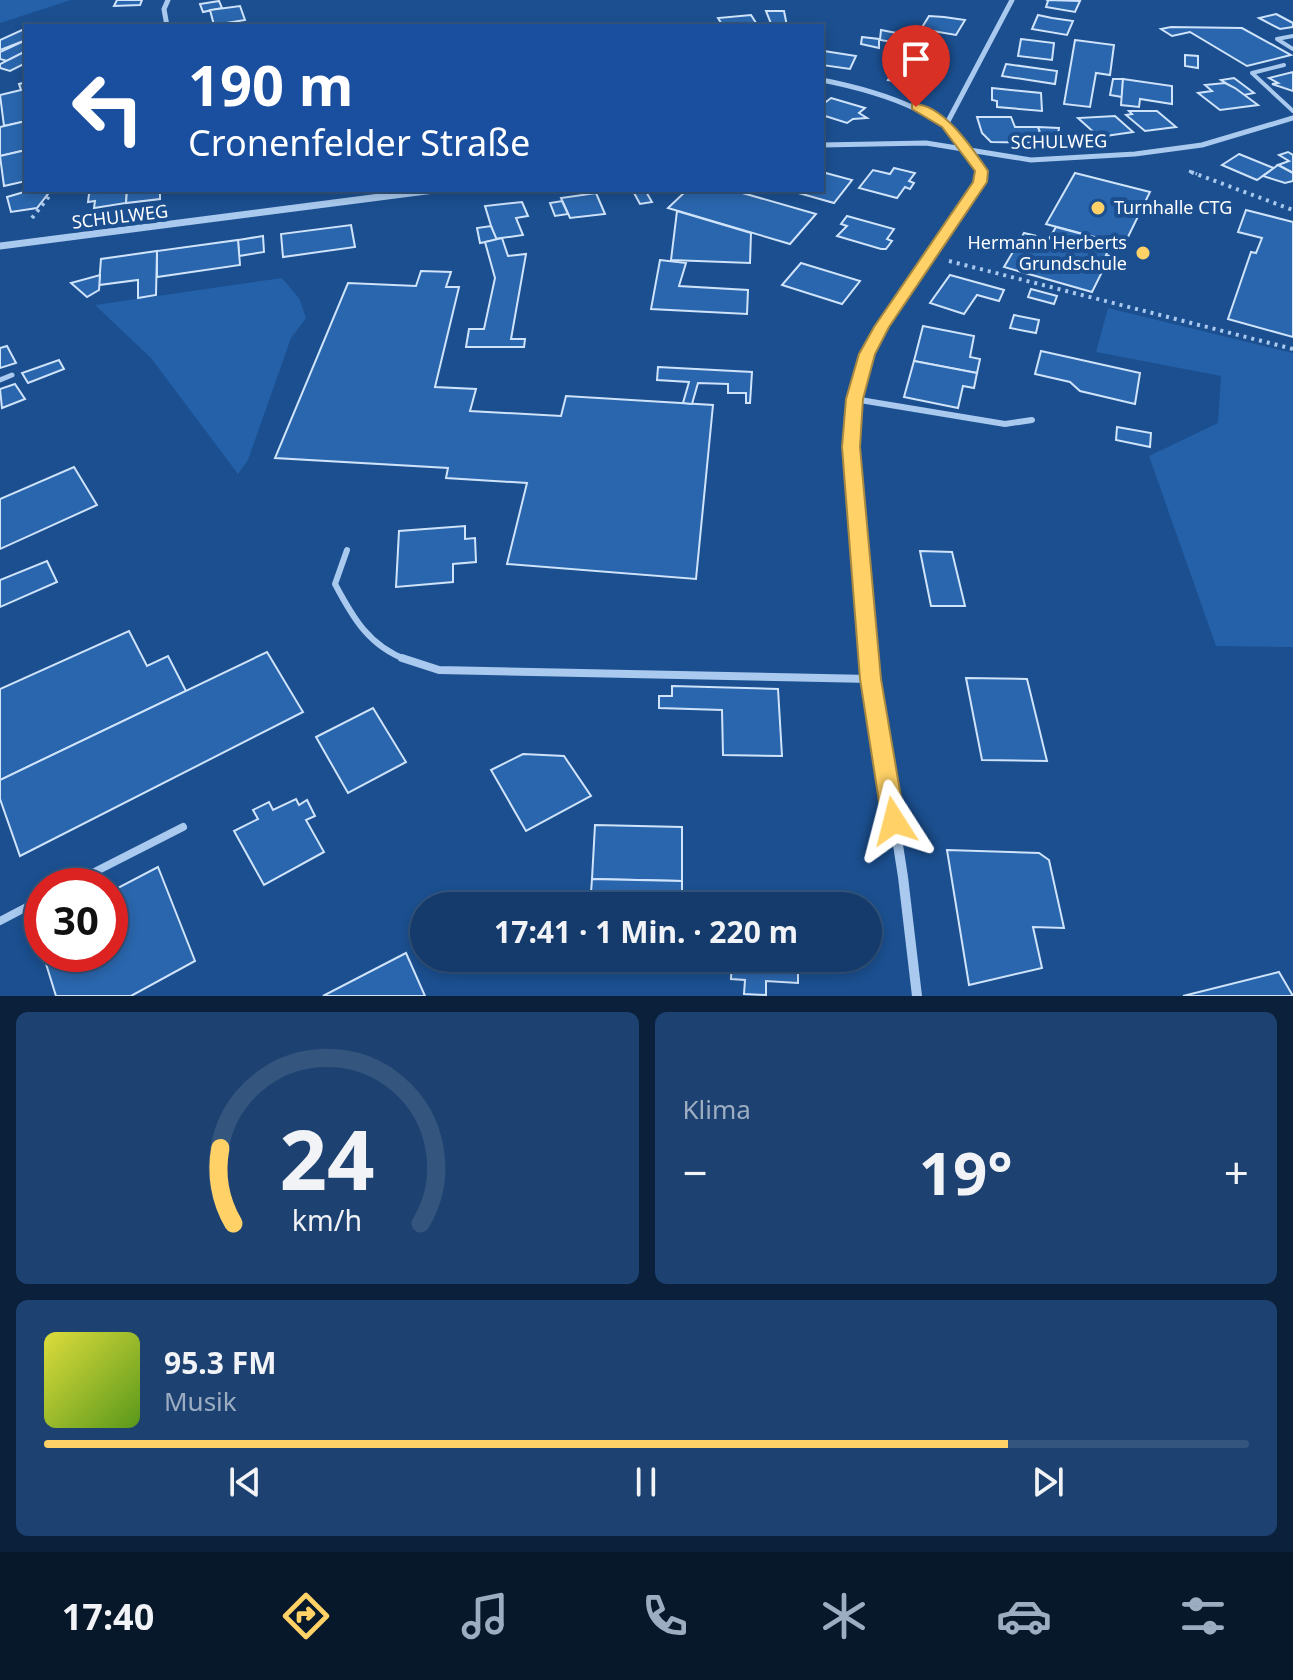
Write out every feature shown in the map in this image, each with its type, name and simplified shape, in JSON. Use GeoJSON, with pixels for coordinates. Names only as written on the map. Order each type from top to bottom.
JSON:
{"type":"FeatureCollection","features":[{"type":"Feature","properties":{"kind":"street"},"geometry":{"type":"LineString","coordinates":[[167,24],[164,9],[168,0]]}},
{"type":"Feature","properties":{"kind":"street"},"geometry":{"type":"LineString","coordinates":[[946,125],[1012,0]]}},
{"type":"Feature","properties":{"kind":"street"},"geometry":{"type":"LineString","coordinates":[[824,80],[883,94],[916,107],[946,125],[982,171],[980,182],[881,327],[867,354],[854,399],[851,447],[871,679],[903,877],[917,996]]}},
{"type":"Feature","properties":{"kind":"street","name":"SCHULWEG"},"geometry":{"type":"LineString","coordinates":[[824,145],[926,143],[1031,160],[1150,152],[1202,145],[1293,118]]}},
{"type":"Feature","properties":{"kind":"street","name":"SCHULWEG"},"geometry":{"type":"LineString","coordinates":[[0,246],[418,192]]}},
{"type":"Feature","properties":{"kind":"lane"},"geometry":{"type":"LineString","coordinates":[[1293,36],[1277,39],[1293,49]]}},
{"type":"Feature","properties":{"kind":"lane"},"geometry":{"type":"LineString","coordinates":[[1284,65],[1252,73],[1293,111]]}},
{"type":"Feature","properties":{"kind":"lane"},"geometry":{"type":"LineString","coordinates":[[0,380],[12,375]]}},
{"type":"Feature","properties":{"kind":"lane"},"geometry":{"type":"LineString","coordinates":[[854,399],[1005,424],[1032,420]]}},
{"type":"Feature","properties":{"kind":"lane"},"geometry":{"type":"LineString","coordinates":[[347,550],[335,584],[361,632],[390,655],[439,670],[871,679]]}},
{"type":"Feature","properties":{"kind":"lane"},"geometry":{"type":"LineString","coordinates":[[102,868],[183,827]]}},
{"type":"Feature","properties":{"kind":"lane"},"geometry":{"type":"LineString","coordinates":[[0,921],[24,908]]}},
{"type":"Feature","properties":{"kind":"path"},"geometry":{"type":"LineString","coordinates":[[1150,152],[1171,165],[1293,210]]}},
{"type":"Feature","properties":{"kind":"path"},"geometry":{"type":"LineString","coordinates":[[932,256],[1293,349]]}},
{"type":"Feature","properties":{"kind":"shaded area"},"geometry":{"type":"Polygon","coordinates":[[[0,0],[71,0],[0,23],[0,0]]]}},
{"type":"Feature","properties":{"kind":"shaded area"},"geometry":{"type":"Polygon","coordinates":[[[282,278],[299,298],[306,318],[291,338],[248,460],[238,474],[151,358],[95,305],[282,278]]]}},
{"type":"Feature","properties":{"kind":"shaded area"},"geometry":{"type":"Polygon","coordinates":[[[1108,308],[1293,353],[1293,647],[1216,646],[1149,456],[1218,423],[1221,376],[1096,352],[1108,308]]]}},
{"type":"Feature","properties":{"kind":"building"},"geometry":{"type":"Polygon","coordinates":[[[117,0],[142,0],[140,5],[114,6],[117,0]]]}},
{"type":"Feature","properties":{"kind":"building"},"geometry":{"type":"Polygon","coordinates":[[[219,1],[222,8],[203,12],[200,4],[219,1]]]}},
{"type":"Feature","properties":{"kind":"building"},"geometry":{"type":"Polygon","coordinates":[[[1048,1],[1080,1],[1075,12],[1046,7],[1048,1]]]}},
{"type":"Feature","properties":{"kind":"building"},"geometry":{"type":"Polygon","coordinates":[[[240,6],[245,20],[214,24],[210,10],[240,6]]]}},
{"type":"Feature","properties":{"kind":"building"},"geometry":{"type":"Polygon","coordinates":[[[766,11],[784,11],[787,24],[771,24],[766,11]]]}},
{"type":"Feature","properties":{"kind":"building"},"geometry":{"type":"Polygon","coordinates":[[[1276,14],[1293,23],[1293,27],[1280,29],[1259,18],[1276,14]]]}},
{"type":"Feature","properties":{"kind":"building"},"geometry":{"type":"Polygon","coordinates":[[[751,15],[757,24],[722,24],[718,18],[751,15]]]}},
{"type":"Feature","properties":{"kind":"building"},"geometry":{"type":"Polygon","coordinates":[[[1038,15],[1073,21],[1067,35],[1032,29],[1038,15]]]}},
{"type":"Feature","properties":{"kind":"building"},"geometry":{"type":"Polygon","coordinates":[[[929,16],[965,20],[956,35],[921,29],[929,16]]]}},
{"type":"Feature","properties":{"kind":"building"},"geometry":{"type":"Polygon","coordinates":[[[1242,28],[1291,55],[1247,66],[1190,32],[1172,36],[1161,29],[1242,28]]]}},
{"type":"Feature","properties":{"kind":"building"},"geometry":{"type":"Polygon","coordinates":[[[24,30],[24,41],[0,50],[0,40],[24,30]]]}},
{"type":"Feature","properties":{"kind":"building"},"geometry":{"type":"Polygon","coordinates":[[[881,30],[940,41],[935,49],[880,40],[881,30]]]}},
{"type":"Feature","properties":{"kind":"building"},"geometry":{"type":"Polygon","coordinates":[[[862,37],[879,39],[879,48],[861,44],[862,37]]]}},
{"type":"Feature","properties":{"kind":"building"},"geometry":{"type":"Polygon","coordinates":[[[1021,39],[1054,43],[1052,60],[1018,56],[1021,39]]]}},
{"type":"Feature","properties":{"kind":"building"},"geometry":{"type":"Polygon","coordinates":[[[1075,40],[1114,45],[1110,75],[1096,73],[1090,107],[1064,104],[1075,40]]]}},
{"type":"Feature","properties":{"kind":"building"},"geometry":{"type":"Polygon","coordinates":[[[24,41],[24,52],[7,61],[0,59],[0,52],[24,41]]]}},
{"type":"Feature","properties":{"kind":"building"},"geometry":{"type":"Polygon","coordinates":[[[910,45],[947,51],[936,62],[943,63],[927,87],[888,80],[910,45]]]}},
{"type":"Feature","properties":{"kind":"building"},"geometry":{"type":"Polygon","coordinates":[[[824,51],[856,56],[850,69],[824,65],[824,51]]]}},
{"type":"Feature","properties":{"kind":"building"},"geometry":{"type":"Polygon","coordinates":[[[24,52],[24,64],[10,71],[0,68],[0,64],[24,52]]]}},
{"type":"Feature","properties":{"kind":"building"},"geometry":{"type":"Polygon","coordinates":[[[1185,55],[1198,56],[1198,68],[1185,66],[1185,55]]]}},
{"type":"Feature","properties":{"kind":"building"},"geometry":{"type":"Polygon","coordinates":[[[1006,64],[1057,71],[1055,84],[1002,76],[1006,64]]]}},
{"type":"Feature","properties":{"kind":"building"},"geometry":{"type":"Polygon","coordinates":[[[1293,72],[1293,91],[1272,84],[1278,83],[1269,78],[1293,72]]]}},
{"type":"Feature","properties":{"kind":"building"},"geometry":{"type":"Polygon","coordinates":[[[1234,78],[1254,93],[1244,95],[1221,80],[1234,78]]]}},
{"type":"Feature","properties":{"kind":"building"},"geometry":{"type":"Polygon","coordinates":[[[1113,79],[1123,79],[1122,97],[1110,95],[1113,79]]]}},
{"type":"Feature","properties":{"kind":"building"},"geometry":{"type":"Polygon","coordinates":[[[1123,79],[1172,86],[1172,104],[1140,99],[1139,107],[1121,105],[1123,79]]]}},
{"type":"Feature","properties":{"kind":"building"},"geometry":{"type":"Polygon","coordinates":[[[24,83],[24,121],[4,126],[0,95],[21,90],[19,84],[24,83]]]}},
{"type":"Feature","properties":{"kind":"building"},"geometry":{"type":"Polygon","coordinates":[[[1225,83],[1258,105],[1220,110],[1198,93],[1212,91],[1205,85],[1225,83]]]}},
{"type":"Feature","properties":{"kind":"building"},"geometry":{"type":"Polygon","coordinates":[[[992,88],[1041,93],[1042,111],[997,107],[997,101],[992,100],[992,88]]]}},
{"type":"Feature","properties":{"kind":"building"},"geometry":{"type":"Polygon","coordinates":[[[831,98],[865,108],[859,113],[867,118],[853,119],[847,123],[824,116],[824,103],[831,98]]]}},
{"type":"Feature","properties":{"kind":"building"},"geometry":{"type":"Polygon","coordinates":[[[1129,111],[1157,111],[1176,127],[1145,131],[1126,115],[1132,114],[1129,111]]]}},
{"type":"Feature","properties":{"kind":"building"},"geometry":{"type":"Polygon","coordinates":[[[1115,116],[1133,132],[1099,137],[1078,118],[1115,116]]]}},
{"type":"Feature","properties":{"kind":"building"},"geometry":{"type":"Polygon","coordinates":[[[977,117],[1011,117],[1015,127],[1038,127],[1044,143],[991,142],[982,133],[977,117]]]}},
{"type":"Feature","properties":{"kind":"building"},"geometry":{"type":"Polygon","coordinates":[[[24,121],[24,150],[0,156],[0,127],[24,121]]]}},
{"type":"Feature","properties":{"kind":"building"},"geometry":{"type":"Polygon","coordinates":[[[1038,127],[1059,128],[1057,142],[1044,142],[1038,127]]]}},
{"type":"Feature","properties":{"kind":"building"},"geometry":{"type":"Polygon","coordinates":[[[24,150],[24,181],[4,186],[0,156],[24,150]]]}},
{"type":"Feature","properties":{"kind":"building"},"geometry":{"type":"Polygon","coordinates":[[[1288,152],[1293,155],[1293,173],[1278,165],[1289,161],[1279,155],[1288,152]]]}},
{"type":"Feature","properties":{"kind":"building"},"geometry":{"type":"Polygon","coordinates":[[[1239,154],[1274,168],[1257,180],[1222,165],[1239,154]]]}},
{"type":"Feature","properties":{"kind":"building"},"geometry":{"type":"Polygon","coordinates":[[[1278,165],[1293,173],[1293,181],[1285,183],[1263,176],[1278,165]]]}},
{"type":"Feature","properties":{"kind":"building"},"geometry":{"type":"Polygon","coordinates":[[[894,168],[915,173],[909,181],[914,183],[910,189],[905,187],[897,198],[859,188],[873,170],[890,174],[894,168]]]}},
{"type":"Feature","properties":{"kind":"building"},"geometry":{"type":"Polygon","coordinates":[[[824,173],[852,180],[834,203],[795,192],[824,192],[824,173]]]}},
{"type":"Feature","properties":{"kind":"building","name":"Turnhalle CTG"},"geometry":{"type":"Polygon","coordinates":[[[1075,173],[1150,192],[1124,245],[1046,224],[1075,173]]]}},
{"type":"Feature","properties":{"kind":"building"},"geometry":{"type":"Polygon","coordinates":[[[24,192],[49,192],[37,208],[11,212],[7,197],[24,192]]]}},
{"type":"Feature","properties":{"kind":"building"},"geometry":{"type":"Polygon","coordinates":[[[127,192],[126,203],[94,208],[95,201],[88,202],[89,194],[127,192]]]}},
{"type":"Feature","properties":{"kind":"building"},"geometry":{"type":"Polygon","coordinates":[[[127,192],[160,192],[160,199],[126,203],[127,192]]]}},
{"type":"Feature","properties":{"kind":"building"},"geometry":{"type":"Polygon","coordinates":[[[634,192],[646,192],[652,202],[640,204],[634,192]]]}},
{"type":"Feature","properties":{"kind":"building"},"geometry":{"type":"Polygon","coordinates":[[[685,192],[739,192],[816,214],[790,244],[668,208],[685,192]]]}},
{"type":"Feature","properties":{"kind":"building"},"geometry":{"type":"Polygon","coordinates":[[[596,193],[605,214],[570,218],[561,198],[596,193]]]}},
{"type":"Feature","properties":{"kind":"building"},"geometry":{"type":"Polygon","coordinates":[[[562,201],[568,214],[555,216],[550,203],[562,201]]]}},
{"type":"Feature","properties":{"kind":"building"},"geometry":{"type":"Polygon","coordinates":[[[522,202],[528,216],[516,218],[523,235],[495,239],[485,206],[522,202]]]}},
{"type":"Feature","properties":{"kind":"building"},"geometry":{"type":"Polygon","coordinates":[[[1246,210],[1293,222],[1293,337],[1228,319],[1251,252],[1256,253],[1262,238],[1238,232],[1246,210]]]}},
{"type":"Feature","properties":{"kind":"building"},"geometry":{"type":"Polygon","coordinates":[[[677,211],[751,233],[750,263],[671,260],[677,211]]]}},
{"type":"Feature","properties":{"kind":"building"},"geometry":{"type":"Polygon","coordinates":[[[847,216],[894,229],[887,239],[892,241],[886,249],[881,249],[837,236],[847,226],[841,224],[847,216]]]}},
{"type":"Feature","properties":{"kind":"building"},"geometry":{"type":"Polygon","coordinates":[[[351,225],[355,247],[283,257],[281,234],[351,225]]]}},
{"type":"Feature","properties":{"kind":"building"},"geometry":{"type":"Polygon","coordinates":[[[491,226],[497,240],[480,243],[477,228],[491,226]]]}},
{"type":"Feature","properties":{"kind":"building"},"geometry":{"type":"Polygon","coordinates":[[[1056,227],[1112,242],[1106,255],[1110,256],[1092,292],[1004,267],[1024,233],[1049,239],[1056,227]]]}},
{"type":"Feature","properties":{"kind":"building"},"geometry":{"type":"Polygon","coordinates":[[[263,236],[264,252],[239,256],[238,240],[263,236]]]}},
{"type":"Feature","properties":{"kind":"building"},"geometry":{"type":"Polygon","coordinates":[[[502,238],[508,256],[526,254],[511,339],[525,339],[524,347],[466,347],[469,329],[484,329],[495,278],[485,242],[502,238]]]}},
{"type":"Feature","properties":{"kind":"building"},"geometry":{"type":"Polygon","coordinates":[[[238,240],[240,265],[157,277],[157,251],[238,240]]]}},
{"type":"Feature","properties":{"kind":"building"},"geometry":{"type":"Polygon","coordinates":[[[157,251],[156,295],[138,298],[138,280],[99,285],[101,259],[157,251]]]}},
{"type":"Feature","properties":{"kind":"building"},"geometry":{"type":"Polygon","coordinates":[[[660,260],[686,263],[679,286],[748,290],[747,314],[651,309],[660,260]]]}},
{"type":"Feature","properties":{"kind":"building"},"geometry":{"type":"Polygon","coordinates":[[[801,263],[860,281],[842,304],[782,285],[801,263]]]}},
{"type":"Feature","properties":{"kind":"building"},"geometry":{"type":"Polygon","coordinates":[[[421,271],[451,272],[446,287],[459,287],[435,387],[476,389],[470,411],[561,416],[566,396],[713,405],[696,579],[507,564],[527,483],[446,478],[448,468],[275,458],[348,283],[416,286],[421,271]]]}},
{"type":"Feature","properties":{"kind":"building"},"geometry":{"type":"Polygon","coordinates":[[[100,275],[99,290],[87,297],[71,283],[100,275]]]}},
{"type":"Feature","properties":{"kind":"building"},"geometry":{"type":"Polygon","coordinates":[[[950,275],[1004,290],[999,301],[977,295],[964,314],[930,303],[950,275]]]}},
{"type":"Feature","properties":{"kind":"building"},"geometry":{"type":"Polygon","coordinates":[[[1031,289],[1057,296],[1054,304],[1028,297],[1031,289]]]}},
{"type":"Feature","properties":{"kind":"building"},"geometry":{"type":"Polygon","coordinates":[[[1014,315],[1039,320],[1036,333],[1010,328],[1014,315]]]}},
{"type":"Feature","properties":{"kind":"building"},"geometry":{"type":"Polygon","coordinates":[[[923,326],[974,336],[970,357],[980,359],[977,373],[914,361],[923,326]]]}},
{"type":"Feature","properties":{"kind":"building"},"geometry":{"type":"Polygon","coordinates":[[[7,346],[16,363],[0,368],[0,348],[7,346]]]}},
{"type":"Feature","properties":{"kind":"building"},"geometry":{"type":"Polygon","coordinates":[[[1041,351],[1140,373],[1135,404],[1080,391],[1070,382],[1035,374],[1041,351]]]}},
{"type":"Feature","properties":{"kind":"building"},"geometry":{"type":"Polygon","coordinates":[[[59,360],[64,369],[28,383],[22,373],[59,360]]]}},
{"type":"Feature","properties":{"kind":"building"},"geometry":{"type":"Polygon","coordinates":[[[914,361],[977,373],[974,388],[963,386],[958,408],[904,397],[914,361]]]}},
{"type":"Feature","properties":{"kind":"building"},"geometry":{"type":"Polygon","coordinates":[[[658,367],[752,372],[750,403],[746,403],[746,393],[728,393],[728,384],[698,383],[692,404],[683,403],[689,382],[657,380],[658,367]]]}},
{"type":"Feature","properties":{"kind":"building"},"geometry":{"type":"Polygon","coordinates":[[[15,384],[25,399],[2,408],[0,389],[15,384]]]}},
{"type":"Feature","properties":{"kind":"building"},"geometry":{"type":"Polygon","coordinates":[[[1117,427],[1151,433],[1150,447],[1116,440],[1117,427]]]}},
{"type":"Feature","properties":{"kind":"building"},"geometry":{"type":"Polygon","coordinates":[[[74,467],[97,505],[0,549],[0,499],[74,467]]]}},
{"type":"Feature","properties":{"kind":"building"},"geometry":{"type":"Polygon","coordinates":[[[465,526],[465,539],[475,538],[476,562],[453,564],[453,582],[396,587],[399,531],[465,526]]]}},
{"type":"Feature","properties":{"kind":"building"},"geometry":{"type":"Polygon","coordinates":[[[920,551],[952,552],[965,606],[931,606],[920,551]]]}},
{"type":"Feature","properties":{"kind":"building"},"geometry":{"type":"Polygon","coordinates":[[[47,561],[57,582],[0,607],[0,580],[47,561]]]}},
{"type":"Feature","properties":{"kind":"building"},"geometry":{"type":"Polygon","coordinates":[[[129,631],[147,666],[168,656],[186,691],[0,780],[0,689],[129,631]]]}},
{"type":"Feature","properties":{"kind":"building"},"geometry":{"type":"Polygon","coordinates":[[[267,652],[303,712],[20,856],[0,799],[0,780],[267,652]]]}},
{"type":"Feature","properties":{"kind":"building"},"geometry":{"type":"Polygon","coordinates":[[[966,678],[1027,679],[1047,761],[982,760],[966,678]]]}},
{"type":"Feature","properties":{"kind":"building"},"geometry":{"type":"Polygon","coordinates":[[[672,686],[778,689],[782,756],[723,755],[722,710],[659,708],[659,696],[672,696],[672,686]]]}},
{"type":"Feature","properties":{"kind":"building"},"geometry":{"type":"Polygon","coordinates":[[[373,708],[406,762],[348,793],[316,737],[373,708]]]}},
{"type":"Feature","properties":{"kind":"building"},"geometry":{"type":"Polygon","coordinates":[[[523,754],[564,756],[591,796],[526,831],[491,770],[523,754]]]}},
{"type":"Feature","properties":{"kind":"building"},"geometry":{"type":"Polygon","coordinates":[[[296,799],[299,805],[307,800],[315,816],[306,820],[324,852],[264,885],[234,831],[258,819],[253,810],[269,802],[273,810],[296,799]]]}},
{"type":"Feature","properties":{"kind":"building"},"geometry":{"type":"Polygon","coordinates":[[[595,825],[682,827],[682,881],[592,879],[595,825]]]}},
{"type":"Feature","properties":{"kind":"building"},"geometry":{"type":"Polygon","coordinates":[[[947,850],[1039,853],[1049,860],[1064,928],[1033,927],[1042,968],[969,985],[947,850]]]}},
{"type":"Feature","properties":{"kind":"building"},"geometry":{"type":"Polygon","coordinates":[[[158,867],[195,961],[131,996],[56,996],[49,972],[128,972],[128,883],[158,867]]]}},
{"type":"Feature","properties":{"kind":"building"},"geometry":{"type":"Polygon","coordinates":[[[592,879],[682,881],[682,892],[591,892],[592,879]]]}},
{"type":"Feature","properties":{"kind":"building"},"geometry":{"type":"Polygon","coordinates":[[[406,953],[410,972],[414,972],[425,996],[323,996],[406,953]]]}},
{"type":"Feature","properties":{"kind":"building"},"geometry":{"type":"Polygon","coordinates":[[[731,972],[798,972],[798,983],[766,981],[766,995],[744,994],[745,980],[731,979],[731,972]]]}},
{"type":"Feature","properties":{"kind":"building"},"geometry":{"type":"Polygon","coordinates":[[[1279,972],[1293,996],[1183,996],[1279,972]]]}},
{"type":"Feature","properties":{"kind":"place","name":"Turnhalle CTG"},"geometry":{"type":"Point","coordinates":[1098,208]}},
{"type":"Feature","properties":{"kind":"place","name":"Hermann Herberts Grundschule"},"geometry":{"type":"Point","coordinates":[1143,253]}},
{"type":"Feature","properties":{"kind":"route"},"geometry":{"type":"LineString","coordinates":[[894,821],[871,679],[851,447],[854,399],[867,354],[881,327],[921,273],[980,182],[982,171],[946,125],[916,107]]}}]}
